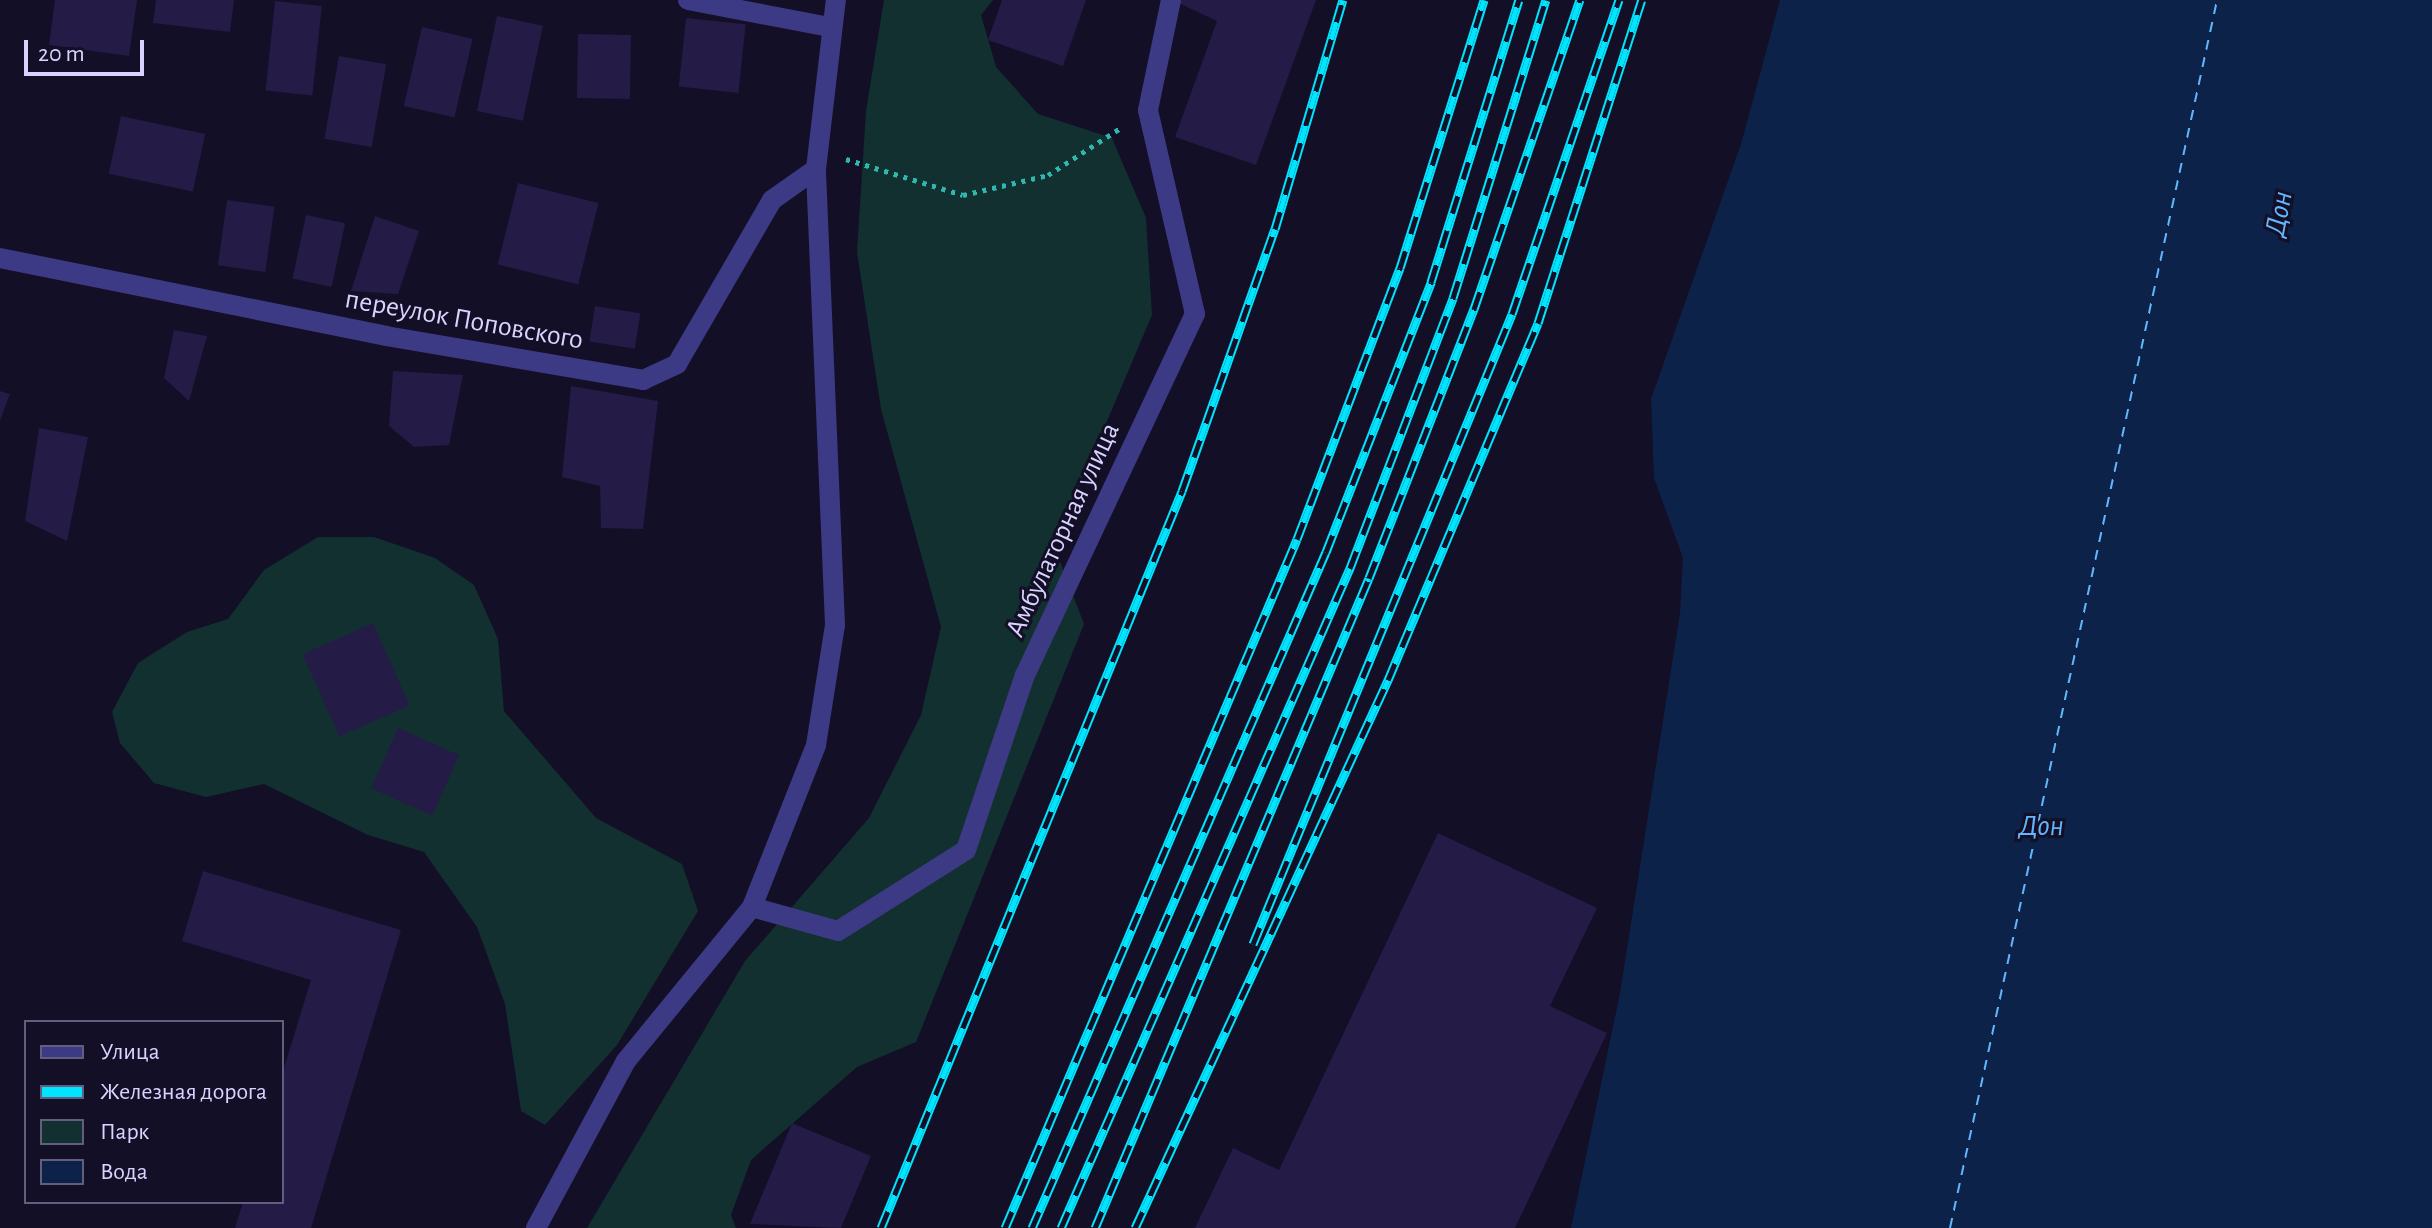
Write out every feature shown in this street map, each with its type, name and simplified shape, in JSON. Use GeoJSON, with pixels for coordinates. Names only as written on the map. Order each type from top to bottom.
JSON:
{"type":"FeatureCollection","features":[{"type":"Feature","properties":{"kind":"street"},"geometry":{"type":"LineString","coordinates":[[688,0],[829,27]]}},
{"type":"Feature","properties":{"kind":"street"},"geometry":{"type":"LineString","coordinates":[[536,1228],[626,1061],[752,907],[816,745],[835,625],[817,160],[829,27],[836,0]]}},
{"type":"Feature","properties":{"kind":"street","name":"Амбулаторная улица"},"geometry":{"type":"LineString","coordinates":[[752,907],[838,931],[966,850],[1025,675],[1195,314],[1148,110],[1171,0]]}},
{"type":"Feature","properties":{"kind":"street","name":"переулок Поповского"},"geometry":{"type":"LineString","coordinates":[[0,258],[386,336],[643,380],[677,364],[772,200],[817,160]]}},
{"type":"Feature","properties":{"kind":"path"},"geometry":{"type":"LineString","coordinates":[[817,160],[963,195],[1048,175],[1148,110]]}},
{"type":"Feature","properties":{"kind":"green space"},"geometry":{"type":"Polygon","coordinates":[[[884,0],[993,0],[981,15],[996,67],[1038,114],[1112,138],[1146,218],[1152,315],[1054,546],[1084,624],[916,1042],[857,1067],[751,1160],[731,1215],[736,1228],[587,1228],[745,961],[869,818],[921,715],[941,627],[881,409],[857,252],[866,111],[884,0]]]}},
{"type":"Feature","properties":{"kind":"green space"},"geometry":{"type":"Polygon","coordinates":[[[318,537],[374,537],[435,558],[474,585],[498,639],[504,711],[596,818],[682,864],[698,911],[617,1045],[545,1125],[521,1111],[505,1004],[477,927],[424,852],[368,835],[264,784],[206,797],[154,783],[120,743],[112,712],[138,663],[187,632],[228,619],[264,570],[318,537]]]}},
{"type":"Feature","properties":{"kind":"water","name":"Дон"},"geometry":{"type":"Polygon","coordinates":[[[1780,0],[2432,0],[2432,1228],[1571,1228],[1620,993],[1680,613],[1683,558],[1654,478],[1651,399],[1741,144],[1780,0]]]}},
{"type":"Feature","properties":{"kind":"building"},"geometry":{"type":"Polygon","coordinates":[[[55,0],[137,0],[129,56],[49,45],[55,0]]]}},
{"type":"Feature","properties":{"kind":"building"},"geometry":{"type":"Polygon","coordinates":[[[156,0],[234,0],[230,32],[153,23],[156,0]]]}},
{"type":"Feature","properties":{"kind":"building"},"geometry":{"type":"Polygon","coordinates":[[[1002,0],[1086,0],[1063,66],[988,40],[1002,0]]]}},
{"type":"Feature","properties":{"kind":"building"},"geometry":{"type":"Polygon","coordinates":[[[1172,0],[1316,0],[1256,165],[1175,137],[1217,21],[1172,0]]]}},
{"type":"Feature","properties":{"kind":"building"},"geometry":{"type":"Polygon","coordinates":[[[275,1],[322,6],[312,95],[266,91],[275,1]]]}},
{"type":"Feature","properties":{"kind":"building"},"geometry":{"type":"Polygon","coordinates":[[[497,16],[543,26],[523,121],[477,111],[497,16]]]}},
{"type":"Feature","properties":{"kind":"building"},"geometry":{"type":"Polygon","coordinates":[[[686,18],[746,24],[738,93],[679,87],[686,18]]]}},
{"type":"Feature","properties":{"kind":"building"},"geometry":{"type":"Polygon","coordinates":[[[422,27],[473,39],[454,118],[404,106],[422,27]]]}},
{"type":"Feature","properties":{"kind":"building"},"geometry":{"type":"Polygon","coordinates":[[[578,34],[631,35],[630,99],[577,98],[578,34]]]}},
{"type":"Feature","properties":{"kind":"building"},"geometry":{"type":"Polygon","coordinates":[[[339,56],[386,64],[372,147],[324,139],[339,56]]]}},
{"type":"Feature","properties":{"kind":"building"},"geometry":{"type":"Polygon","coordinates":[[[121,116],[205,134],[193,192],[109,174],[121,116]]]}},
{"type":"Feature","properties":{"kind":"building"},"geometry":{"type":"Polygon","coordinates":[[[518,183],[599,203],[578,285],[498,265],[518,183]]]}},
{"type":"Feature","properties":{"kind":"building"},"geometry":{"type":"Polygon","coordinates":[[[227,200],[275,207],[265,272],[218,265],[227,200]]]}},
{"type":"Feature","properties":{"kind":"building"},"geometry":{"type":"Polygon","coordinates":[[[306,215],[345,223],[332,287],[292,279],[306,215]]]}},
{"type":"Feature","properties":{"kind":"building"},"geometry":{"type":"Polygon","coordinates":[[[375,216],[419,231],[398,294],[351,291],[375,216]]]}},
{"type":"Feature","properties":{"kind":"building"},"geometry":{"type":"Polygon","coordinates":[[[595,306],[640,313],[635,349],[589,342],[595,306]]]}},
{"type":"Feature","properties":{"kind":"building"},"geometry":{"type":"Polygon","coordinates":[[[174,330],[207,336],[189,401],[164,378],[174,330]]]}},
{"type":"Feature","properties":{"kind":"building"},"geometry":{"type":"Polygon","coordinates":[[[393,371],[463,375],[449,445],[414,447],[389,426],[393,371]]]}},
{"type":"Feature","properties":{"kind":"building"},"geometry":{"type":"Polygon","coordinates":[[[571,386],[658,401],[643,529],[601,528],[600,486],[562,477],[571,386]]]}},
{"type":"Feature","properties":{"kind":"building"},"geometry":{"type":"Polygon","coordinates":[[[0,391],[10,394],[0,421],[0,391]]]}},
{"type":"Feature","properties":{"kind":"building"},"geometry":{"type":"Polygon","coordinates":[[[39,428],[88,437],[67,541],[25,521],[39,428]]]}},
{"type":"Feature","properties":{"kind":"building"},"geometry":{"type":"Polygon","coordinates":[[[373,623],[410,705],[339,737],[303,654],[373,623]]]}},
{"type":"Feature","properties":{"kind":"building"},"geometry":{"type":"Polygon","coordinates":[[[398,728],[459,755],[432,816],[371,788],[398,728]]]}},
{"type":"Feature","properties":{"kind":"building"},"geometry":{"type":"Polygon","coordinates":[[[1438,833],[1597,908],[1550,1006],[1607,1033],[1515,1228],[1195,1228],[1233,1148],[1279,1170],[1438,833]]]}},
{"type":"Feature","properties":{"kind":"building"},"geometry":{"type":"Polygon","coordinates":[[[203,871],[401,930],[311,1228],[235,1228],[242,1204],[284,1204],[284,1068],[311,980],[182,941],[203,871]]]}},
{"type":"Feature","properties":{"kind":"building"},"geometry":{"type":"Polygon","coordinates":[[[792,1123],[871,1156],[841,1228],[750,1224],[792,1123]]]}},
{"type":"Feature","properties":{"kind":"ferry route"},"geometry":{"type":"LineString","coordinates":[[1950,1228],[2217,0]]}},
{"type":"Feature","properties":{"kind":"railway"},"geometry":{"type":"LineString","coordinates":[[881,1228],[1182,491],[1275,229],[1343,0]]}},
{"type":"Feature","properties":{"kind":"railway"},"geometry":{"type":"LineString","coordinates":[[1005,1228],[1297,539],[1400,268],[1484,0]]}},
{"type":"Feature","properties":{"kind":"railway"},"geometry":{"type":"LineString","coordinates":[[1032,1228],[1326,552],[1431,282],[1519,0]]}},
{"type":"Feature","properties":{"kind":"railway"},"geometry":{"type":"LineString","coordinates":[[1061,1228],[1350,568],[1453,298],[1546,0]]}},
{"type":"Feature","properties":{"kind":"railway"},"geometry":{"type":"LineString","coordinates":[[1095,1228],[1369,578],[1474,309],[1580,0]]}},
{"type":"Feature","properties":{"kind":"railway"},"geometry":{"type":"LineString","coordinates":[[1253,944],[1512,314],[1619,0]]}},
{"type":"Feature","properties":{"kind":"railway"},"geometry":{"type":"LineString","coordinates":[[1135,1228],[1388,680],[1538,323],[1642,0]]}}]}
